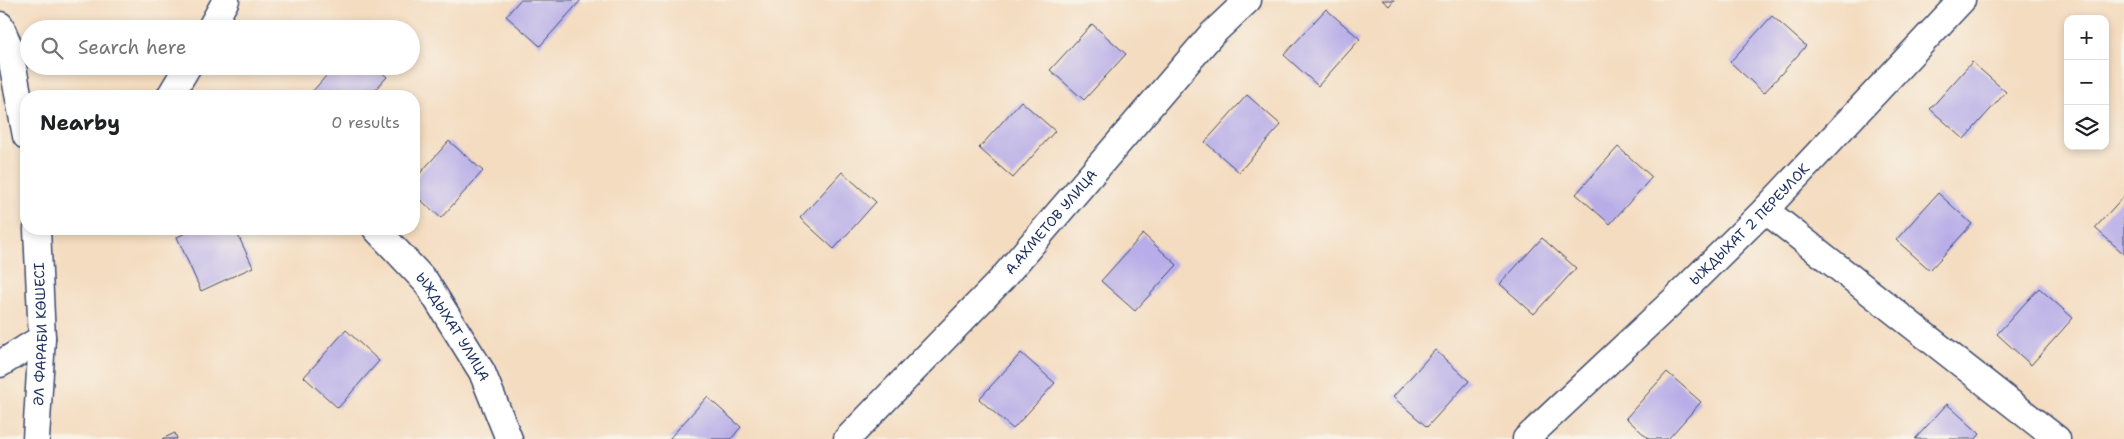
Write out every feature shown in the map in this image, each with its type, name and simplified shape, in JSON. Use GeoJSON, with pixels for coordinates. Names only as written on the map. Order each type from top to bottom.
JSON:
{"type":"FeatureCollection","features":[{"type":"Feature","properties":{"kind":"street"},"geometry":{"type":"LineString","coordinates":[[215,20],[226,0]]}},
{"type":"Feature","properties":{"kind":"street","name":"А.АХМЕТОВ УЛИЦА"},"geometry":{"type":"LineString","coordinates":[[847,439],[1001,280],[1211,35],[1248,0]]}},
{"type":"Feature","properties":{"kind":"street","name":"ЫЖДЫХАТ 2 ПЕРЕУЛОК"},"geometry":{"type":"LineString","coordinates":[[1526,439],[1674,300],[1765,210],[1962,0]]}},
{"type":"Feature","properties":{"kind":"street"},"geometry":{"type":"LineString","coordinates":[[0,24],[9,46],[20,104]]}},
{"type":"Feature","properties":{"kind":"street"},"geometry":{"type":"LineString","coordinates":[[174,90],[183,75]]}},
{"type":"Feature","properties":{"kind":"street"},"geometry":{"type":"LineString","coordinates":[[1765,210],[2057,439]]}},
{"type":"Feature","properties":{"kind":"street","name":"ӘЛ ФАРАБИ КӨШЕСІ"},"geometry":{"type":"LineString","coordinates":[[36,439],[42,338],[38,235]]}},
{"type":"Feature","properties":{"kind":"street","name":"ЫЖДЫХАТ УЛИЦА"},"geometry":{"type":"LineString","coordinates":[[382,235],[426,282],[482,372],[509,439]]}},
{"type":"Feature","properties":{"kind":"street"},"geometry":{"type":"LineString","coordinates":[[0,364],[42,338]]}},
{"type":"Feature","properties":{"kind":"building"},"geometry":{"type":"Polygon","coordinates":[[[520,0],[581,0],[540,46],[506,16],[520,0]]]}},
{"type":"Feature","properties":{"kind":"building"},"geometry":{"type":"Polygon","coordinates":[[[1382,0],[1394,0],[1389,6],[1382,0]]]}},
{"type":"Feature","properties":{"kind":"building"},"geometry":{"type":"Polygon","coordinates":[[[1326,9],[1360,39],[1318,86],[1284,55],[1326,9]]]}},
{"type":"Feature","properties":{"kind":"building"},"geometry":{"type":"Polygon","coordinates":[[[1772,16],[1806,46],[1764,93],[1730,62],[1772,16]]]}},
{"type":"Feature","properties":{"kind":"building"},"geometry":{"type":"Polygon","coordinates":[[[1092,24],[1126,54],[1084,100],[1050,70],[1092,24]]]}},
{"type":"Feature","properties":{"kind":"building"},"geometry":{"type":"Polygon","coordinates":[[[1972,62],[2006,92],[1964,139],[1930,109],[1972,62]]]}},
{"type":"Feature","properties":{"kind":"building"},"geometry":{"type":"Polygon","coordinates":[[[327,75],[385,75],[387,77],[375,90],[314,90],[327,75]]]}},
{"type":"Feature","properties":{"kind":"building"},"geometry":{"type":"Polygon","coordinates":[[[1247,95],[1281,125],[1239,172],[1205,142],[1247,95]]]}},
{"type":"Feature","properties":{"kind":"building"},"geometry":{"type":"Polygon","coordinates":[[[1021,101],[1055,131],[1013,178],[979,148],[1021,101]]]}},
{"type":"Feature","properties":{"kind":"building"},"geometry":{"type":"Polygon","coordinates":[[[449,141],[483,171],[441,218],[420,199],[420,173],[449,141]]]}},
{"type":"Feature","properties":{"kind":"building"},"geometry":{"type":"Polygon","coordinates":[[[1618,147],[1652,177],[1610,224],[1576,194],[1618,147]]]}},
{"type":"Feature","properties":{"kind":"building"},"geometry":{"type":"Polygon","coordinates":[[[842,172],[876,202],[834,249],[800,218],[842,172]]]}},
{"type":"Feature","properties":{"kind":"building"},"geometry":{"type":"Polygon","coordinates":[[[1938,193],[1972,224],[1930,270],[1896,240],[1938,193]]]}},
{"type":"Feature","properties":{"kind":"building"},"geometry":{"type":"Polygon","coordinates":[[[2124,196],[2124,254],[2095,228],[2124,196]]]}},
{"type":"Feature","properties":{"kind":"building"},"geometry":{"type":"Polygon","coordinates":[[[1143,234],[1177,265],[1135,311],[1101,281],[1143,234]]]}},
{"type":"Feature","properties":{"kind":"building"},"geometry":{"type":"Polygon","coordinates":[[[182,235],[238,235],[253,267],[201,291],[177,237],[182,235]]]}},
{"type":"Feature","properties":{"kind":"building"},"geometry":{"type":"Polygon","coordinates":[[[1542,238],[1576,268],[1534,314],[1500,284],[1542,238]]]}},
{"type":"Feature","properties":{"kind":"building"},"geometry":{"type":"Polygon","coordinates":[[[2039,288],[2073,318],[2031,365],[1997,334],[2039,288]]]}},
{"type":"Feature","properties":{"kind":"building"},"geometry":{"type":"Polygon","coordinates":[[[346,330],[379,361],[338,408],[304,377],[346,330]]]}},
{"type":"Feature","properties":{"kind":"building"},"geometry":{"type":"Polygon","coordinates":[[[1435,350],[1469,381],[1427,427],[1393,397],[1435,350]]]}},
{"type":"Feature","properties":{"kind":"building"},"geometry":{"type":"Polygon","coordinates":[[[1021,353],[1055,383],[1013,429],[979,399],[1021,353]]]}},
{"type":"Feature","properties":{"kind":"building"},"geometry":{"type":"Polygon","coordinates":[[[1667,372],[1701,402],[1668,439],[1649,439],[1626,418],[1667,372]]]}},
{"type":"Feature","properties":{"kind":"building"},"geometry":{"type":"Polygon","coordinates":[[[707,397],[741,427],[731,439],[669,439],[707,397]]]}},
{"type":"Feature","properties":{"kind":"building"},"geometry":{"type":"Polygon","coordinates":[[[1947,404],[1980,434],[1976,439],[1915,439],[1947,404]]]}},
{"type":"Feature","properties":{"kind":"building"},"geometry":{"type":"Polygon","coordinates":[[[175,433],[177,439],[162,439],[175,433]]]}}]}
